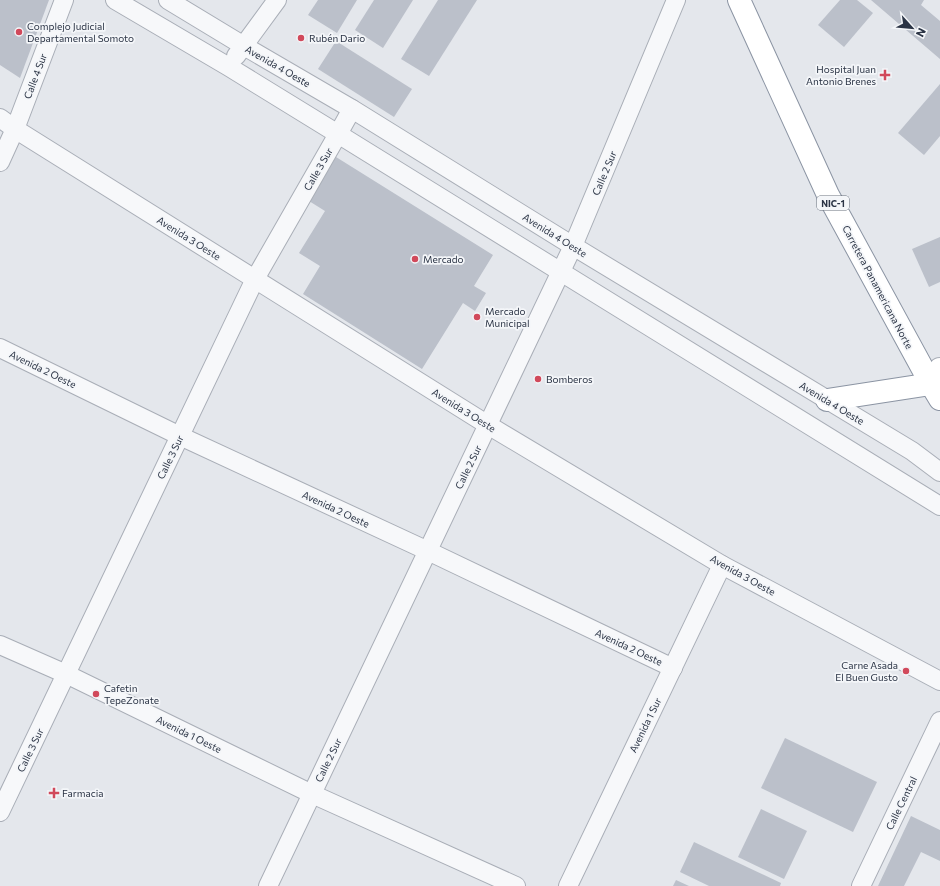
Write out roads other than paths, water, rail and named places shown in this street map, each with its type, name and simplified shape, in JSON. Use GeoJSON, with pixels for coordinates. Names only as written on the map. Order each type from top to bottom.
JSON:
{"type":"FeatureCollection","features":[{"type":"Feature","properties":{"kind":"highway","name":"Carretera Panamericana Norte"},"geometry":{"type":"LineString","coordinates":[[739,0],[828,195],[937,384]]}},
{"type":"Feature","properties":{"kind":"highway"},"geometry":{"type":"LineString","coordinates":[[827,400],[937,384]]}},
{"type":"Feature","properties":{"kind":"street","name":"Calle 4 Sur"},"geometry":{"type":"LineString","coordinates":[[0,162],[15,129],[64,0]]}},
{"type":"Feature","properties":{"kind":"street"},"geometry":{"type":"LineString","coordinates":[[115,0],[229,67],[940,506]]}},
{"type":"Feature","properties":{"kind":"street","name":"Avenida 4 Oeste"},"geometry":{"type":"LineString","coordinates":[[168,0],[352,109],[573,246],[912,451],[940,472]]}},
{"type":"Feature","properties":{"kind":"street"},"geometry":{"type":"LineString","coordinates":[[229,67],[277,0]]}},
{"type":"Feature","properties":{"kind":"street","name":"Calle 2 Sur"},"geometry":{"type":"LineString","coordinates":[[268,886],[573,246],[676,0]]}},
{"type":"Feature","properties":{"kind":"street","name":"Calle 3 Sur"},"geometry":{"type":"LineString","coordinates":[[0,812],[255,279],[352,109]]}},
{"type":"Feature","properties":{"kind":"street","name":"Avenida 3 Oeste"},"geometry":{"type":"LineString","coordinates":[[0,118],[15,129],[488,425],[722,564],[940,681]]}},
{"type":"Feature","properties":{"kind":"street","name":"Avenida 2 Oeste"},"geometry":{"type":"LineString","coordinates":[[0,348],[180,436],[673,668]]}},
{"type":"Feature","properties":{"kind":"street","name":"Avenida 1 Sur"},"geometry":{"type":"LineString","coordinates":[[568,886],[722,564]]}},
{"type":"Feature","properties":{"kind":"street","name":"Avenida 1 Oeste"},"geometry":{"type":"LineString","coordinates":[[0,645],[66,674],[312,794],[516,886]]}},
{"type":"Feature","properties":{"kind":"street","name":"Calle Central"},"geometry":{"type":"LineString","coordinates":[[861,886],[940,721]]}},
{"type":"Feature","properties":{"kind":"place","name":"Complejo Judicial Departamental Somoto"},"geometry":{"type":"Point","coordinates":[19,32]}},
{"type":"Feature","properties":{"kind":"place","name":"Rubén Dario"},"geometry":{"type":"Point","coordinates":[301,38]}},
{"type":"Feature","properties":{"kind":"place","name":"Hospital Juan Antonio Brenes"},"geometry":{"type":"Point","coordinates":[885,75]}},
{"type":"Feature","properties":{"kind":"place","name":"Mercado"},"geometry":{"type":"Point","coordinates":[415,259]}},
{"type":"Feature","properties":{"kind":"place","name":"Mercado Municipal"},"geometry":{"type":"Point","coordinates":[477,317]}},
{"type":"Feature","properties":{"kind":"place","name":"Bomberos"},"geometry":{"type":"Point","coordinates":[538,379]}},
{"type":"Feature","properties":{"kind":"place","name":"Carne Asada El Buen Gusto"},"geometry":{"type":"Point","coordinates":[906,671]}},
{"type":"Feature","properties":{"kind":"place","name":"Cafetin TepeZonate"},"geometry":{"type":"Point","coordinates":[96,694]}},
{"type":"Feature","properties":{"kind":"place","name":"Farmacia"},"geometry":{"type":"Point","coordinates":[54,793]}}]}
